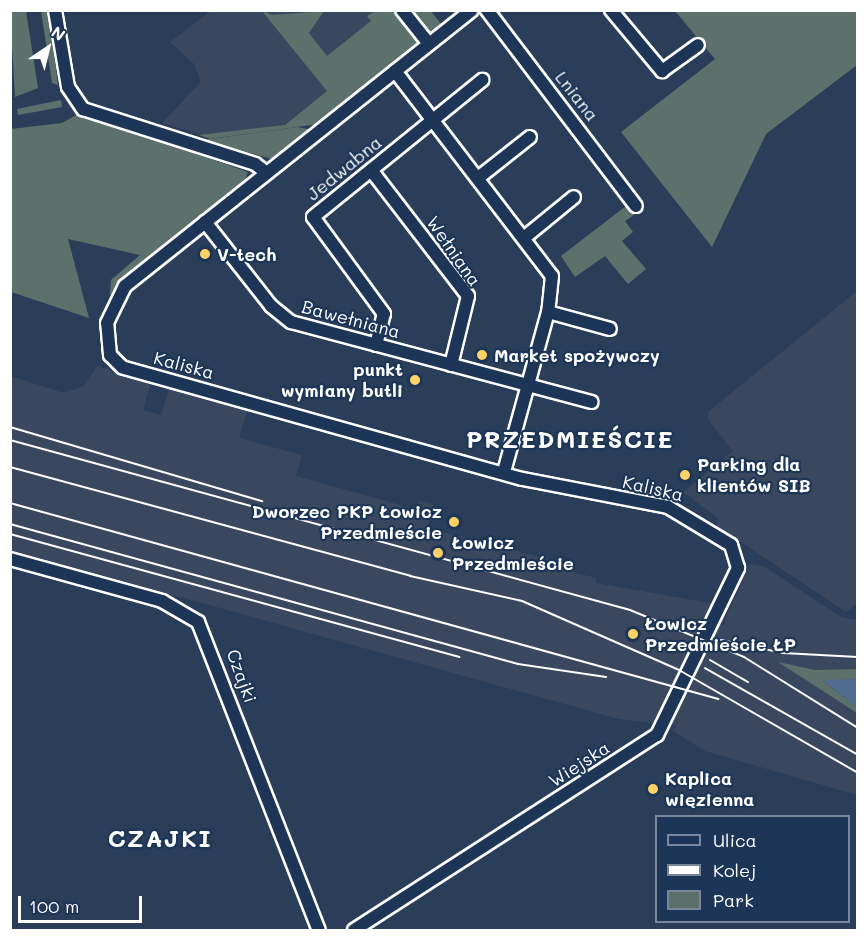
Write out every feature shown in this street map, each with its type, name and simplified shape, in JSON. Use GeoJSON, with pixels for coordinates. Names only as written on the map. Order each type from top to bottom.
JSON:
{"type":"FeatureCollection","features":[{"type":"Feature","properties":{"kind":"street"},"geometry":{"type":"LineString","coordinates":[[55,10],[66,81],[78,105],[96,117],[255,164],[267,173]]}},
{"type":"Feature","properties":{"kind":"street"},"geometry":{"type":"LineString","coordinates":[[402,10],[429,44]]}},
{"type":"Feature","properties":{"kind":"street","name":"Kaliska"},"geometry":{"type":"LineString","coordinates":[[472,10],[205,222],[118,296],[105,342],[117,363],[504,472],[668,507],[705,525],[739,556]]}},
{"type":"Feature","properties":{"kind":"street","name":"Lniana"},"geometry":{"type":"LineString","coordinates":[[487,10],[636,206]]}},
{"type":"Feature","properties":{"kind":"street"},"geometry":{"type":"LineString","coordinates":[[611,10],[662,71],[698,45]]}},
{"type":"Feature","properties":{"kind":"street"},"geometry":{"type":"LineString","coordinates":[[395,71],[525,237],[552,276],[548,312],[504,472]]}},
{"type":"Feature","properties":{"kind":"street","name":"Jedwabna"},"geometry":{"type":"LineString","coordinates":[[376,345],[384,314],[313,217],[482,80]]}},
{"type":"Feature","properties":{"kind":"street"},"geometry":{"type":"LineString","coordinates":[[478,178],[530,137]]}},
{"type":"Feature","properties":{"kind":"street","name":"Wełniana"},"geometry":{"type":"LineString","coordinates":[[370,170],[468,296],[451,365]]}},
{"type":"Feature","properties":{"kind":"street"},"geometry":{"type":"LineString","coordinates":[[525,237],[574,197]]}},
{"type":"Feature","properties":{"kind":"street","name":"Bawełniana"},"geometry":{"type":"LineString","coordinates":[[205,222],[281,316],[376,345],[592,402]]}},
{"type":"Feature","properties":{"kind":"street"},"geometry":{"type":"LineString","coordinates":[[548,312],[610,329]]}},
{"type":"Feature","properties":{"kind":"street","name":"Wiejska"},"geometry":{"type":"LineString","coordinates":[[354,930],[657,735],[708,635],[739,556]]}},
{"type":"Feature","properties":{"kind":"street","name":"Czajki"},"geometry":{"type":"LineString","coordinates":[[10,559],[162,601],[198,622],[220,666],[319,930]]}},
{"type":"Feature","properties":{"kind":"shaded area"},"geometry":{"type":"Polygon","coordinates":[[[211,11],[391,11],[406,29],[285,125],[206,136],[162,123],[201,82],[194,64],[170,42],[211,11]]]}},
{"type":"Feature","properties":{"kind":"shaded area"},"geometry":{"type":"Polygon","coordinates":[[[857,291],[858,603],[846,612],[717,526],[718,518],[683,492],[733,451],[708,420],[708,412],[857,291]]]}},
{"type":"Feature","properties":{"kind":"shaded area"},"geometry":{"type":"Polygon","coordinates":[[[97,366],[151,381],[143,410],[161,415],[170,387],[248,408],[239,438],[302,455],[296,476],[415,509],[418,501],[433,504],[427,528],[570,565],[569,571],[596,578],[596,583],[716,604],[708,622],[723,625],[750,564],[765,567],[841,617],[857,620],[857,795],[705,751],[672,730],[677,726],[619,719],[11,550],[10,376],[64,393],[84,386],[97,366]]]}},
{"type":"Feature","properties":{"kind":"shaded area"},"geometry":{"type":"Polygon","coordinates":[[[857,679],[857,707],[822,680],[857,679]]]}},
{"type":"Feature","properties":{"kind":"green space"},"geometry":{"type":"Polygon","coordinates":[[[10,11],[26,11],[38,88],[15,97],[10,11]]]}},
{"type":"Feature","properties":{"kind":"green space"},"geometry":{"type":"Polygon","coordinates":[[[41,11],[49,11],[58,85],[52,83],[41,11]]]}},
{"type":"Feature","properties":{"kind":"green space"},"geometry":{"type":"Polygon","coordinates":[[[262,11],[273,15],[324,11],[309,33],[327,56],[371,21],[367,16],[375,11],[398,11],[420,42],[318,124],[210,139],[199,135],[285,125],[327,91],[262,11]]]}},
{"type":"Feature","properties":{"kind":"green space"},"geometry":{"type":"Polygon","coordinates":[[[408,11],[431,11],[442,25],[428,34],[408,11]]]}},
{"type":"Feature","properties":{"kind":"green space"},"geometry":{"type":"Polygon","coordinates":[[[675,11],[857,11],[857,65],[766,134],[712,247],[621,132],[715,59],[675,11]]]}},
{"type":"Feature","properties":{"kind":"green space"},"geometry":{"type":"Polygon","coordinates":[[[61,100],[62,107],[18,115],[17,109],[61,100]]]}},
{"type":"Feature","properties":{"kind":"green space"},"geometry":{"type":"Polygon","coordinates":[[[80,113],[248,172],[244,182],[110,295],[111,280],[140,255],[68,239],[89,318],[11,292],[11,129],[62,123],[80,113]]]}},
{"type":"Feature","properties":{"kind":"green space"},"geometry":{"type":"Polygon","coordinates":[[[298,127],[312,130],[272,159],[203,140],[298,127]]]}},
{"type":"Feature","properties":{"kind":"green space"},"geometry":{"type":"Polygon","coordinates":[[[630,203],[637,213],[625,221],[633,232],[622,241],[646,269],[628,284],[605,256],[575,277],[561,256],[630,203]]]}},
{"type":"Feature","properties":{"kind":"green space"},"geometry":{"type":"Polygon","coordinates":[[[778,662],[815,670],[857,669],[857,679],[823,681],[857,707],[857,713],[778,662]]]}},
{"type":"Feature","properties":{"kind":"railway"},"geometry":{"type":"LineString","coordinates":[[10,427],[262,501]]}},
{"type":"Feature","properties":{"kind":"railway"},"geometry":{"type":"LineString","coordinates":[[10,440],[630,610],[744,657],[858,728]]}},
{"type":"Feature","properties":{"kind":"railway"},"geometry":{"type":"LineString","coordinates":[[10,467],[410,576],[522,601],[679,670],[858,773]]}},
{"type":"Feature","properties":{"kind":"railway"},"geometry":{"type":"LineString","coordinates":[[10,503],[718,699]]}},
{"type":"Feature","properties":{"kind":"railway"},"geometry":{"type":"LineString","coordinates":[[10,524],[518,664],[606,677]]}},
{"type":"Feature","properties":{"kind":"railway"},"geometry":{"type":"LineString","coordinates":[[10,534],[459,657]]}},
{"type":"Feature","properties":{"kind":"railway"},"geometry":{"type":"LineString","coordinates":[[721,640],[783,653],[858,657]]}},
{"type":"Feature","properties":{"kind":"railway"},"geometry":{"type":"LineString","coordinates":[[710,660],[748,682]]}},
{"type":"Feature","properties":{"kind":"railway"},"geometry":{"type":"LineString","coordinates":[[705,668],[858,755]]}},
{"type":"Feature","properties":{"kind":"place","name":"V-tech"},"geometry":{"type":"Point","coordinates":[205,254]}},
{"type":"Feature","properties":{"kind":"place","name":"Market spożywczy"},"geometry":{"type":"Point","coordinates":[482,355]}},
{"type":"Feature","properties":{"kind":"place","name":"punkt wymiany butli"},"geometry":{"type":"Point","coordinates":[415,380]}},
{"type":"Feature","properties":{"kind":"place","name":"Parking dla klientów SIB"},"geometry":{"type":"Point","coordinates":[685,475]}},
{"type":"Feature","properties":{"kind":"place","name":"Dworzec PKP Łowicz Przedmieście"},"geometry":{"type":"Point","coordinates":[454,522]}},
{"type":"Feature","properties":{"kind":"place","name":"Łowicz Przedmieście"},"geometry":{"type":"Point","coordinates":[438,553]}},
{"type":"Feature","properties":{"kind":"place","name":"Łowicz Przedmieście ŁP"},"geometry":{"type":"Point","coordinates":[633,634]}},
{"type":"Feature","properties":{"kind":"place","name":"Kaplica więzienna"},"geometry":{"type":"Point","coordinates":[653,789]}},
{"type":"Feature","properties":{"kind":"district","name":"PRZEDMIEŚCIE"},"geometry":{"type":"Point","coordinates":[570,439]}},
{"type":"Feature","properties":{"kind":"district","name":"CZAJKI"},"geometry":{"type":"Point","coordinates":[160,838]}}]}
